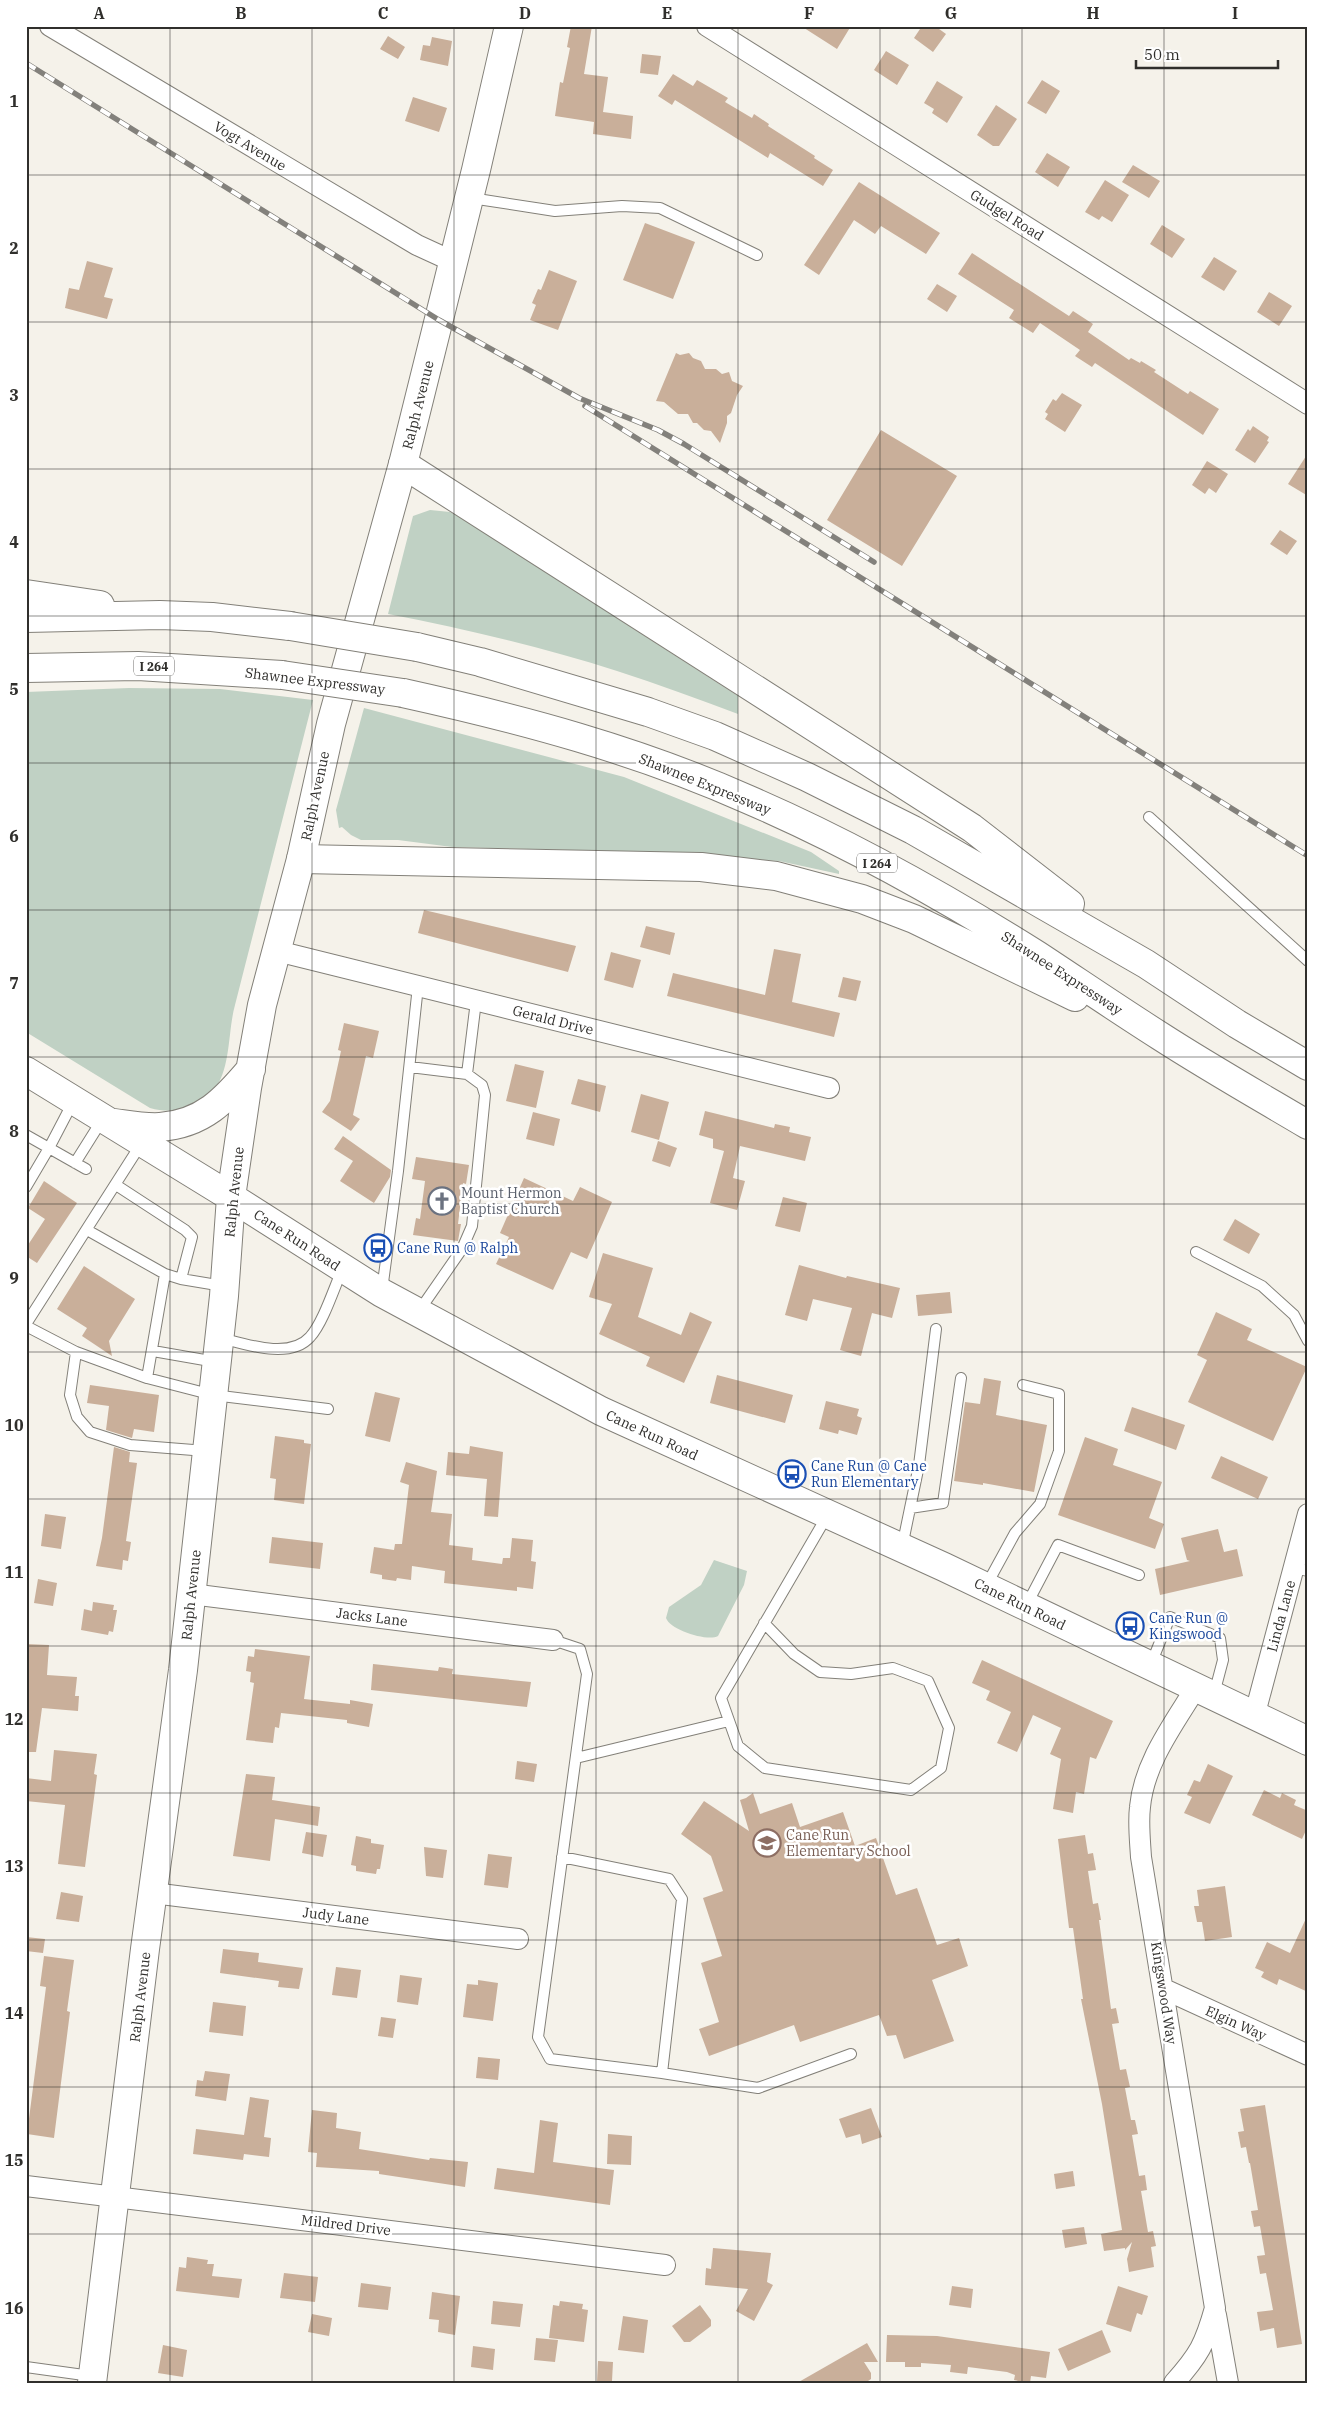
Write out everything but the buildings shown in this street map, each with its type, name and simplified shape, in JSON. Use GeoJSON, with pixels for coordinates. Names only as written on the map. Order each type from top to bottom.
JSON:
{"type":"FeatureCollection","features":[{"type":"Feature","properties":{"kind":"main road","name":"Ralph Avenue"},"geometry":{"type":"LineString","coordinates":[[92,2379],[191,1594],[225,1287],[231,1197],[262,1006],[301,859],[331,724],[403,464],[454,262],[509,26]]}},
{"type":"Feature","properties":{"kind":"main road"},"geometry":{"type":"LineString","coordinates":[[403,464],[972,828],[1146,964]]}},
{"type":"Feature","properties":{"kind":"main road"},"geometry":{"type":"LineString","coordinates":[[26,594],[160,615]]}},
{"type":"Feature","properties":{"kind":"main road"},"geometry":{"type":"LineString","coordinates":[[26,618],[160,615],[212,617],[290,626],[417,647],[480,662],[648,712],[715,736],[806,777],[913,830],[1146,964],[1237,1024],[1308,1066]]}},
{"type":"Feature","properties":{"kind":"main road","name":"Shawnee Expressway"},"geometry":{"type":"LineString","coordinates":[[26,668],[138,666],[282,676],[404,693],[506,716],[615,748],[748,799],[849,848],[948,902],[1036,955],[1162,1038],[1308,1125]]}},
{"type":"Feature","properties":{"kind":"main road"},"geometry":{"type":"LineString","coordinates":[[301,859],[701,867],[776,876],[862,899],[914,919],[976,951],[1162,1038]]}},
{"type":"Feature","properties":{"kind":"main road"},"geometry":{"type":"LineString","coordinates":[[106,1121],[160,1127],[197,1119],[232,1092],[252,1069]]}},
{"type":"Feature","properties":{"kind":"main road","name":"Cane Run Road"},"geometry":{"type":"LineString","coordinates":[[28,1075],[231,1197],[382,1294],[600,1411],[902,1548],[1254,1717],[1308,1741]]}},
{"type":"Feature","properties":{"kind":"street","name":"Vogt Avenue"},"geometry":{"type":"LineString","coordinates":[[50,26],[417,245],[454,262]]}},
{"type":"Feature","properties":{"kind":"street","name":"Gudgel Road"},"geometry":{"type":"LineString","coordinates":[[707,26],[1308,404]]}},
{"type":"Feature","properties":{"kind":"street","name":"Gerald Drive"},"geometry":{"type":"LineString","coordinates":[[277,951],[829,1088]]}},
{"type":"Feature","properties":{"kind":"street","name":"Linda Lane"},"geometry":{"type":"LineString","coordinates":[[1254,1717],[1301,1570],[1308,1514]]}},
{"type":"Feature","properties":{"kind":"street","name":"Jacks Lane"},"geometry":{"type":"LineString","coordinates":[[191,1594],[553,1640]]}},
{"type":"Feature","properties":{"kind":"street","name":"Kingswood Way"},"geometry":{"type":"LineString","coordinates":[[1204,1693],[1160,1747],[1149,1771],[1140,1806],[1142,1857],[1228,2383]]}},
{"type":"Feature","properties":{"kind":"street","name":"Judy Lane"},"geometry":{"type":"LineString","coordinates":[[153,1893],[518,1939]]}},
{"type":"Feature","properties":{"kind":"street","name":"Elgin Way"},"geometry":{"type":"LineString","coordinates":[[1164,1989],[1308,2055]]}},
{"type":"Feature","properties":{"kind":"street","name":"Mildred Drive"},"geometry":{"type":"LineString","coordinates":[[26,2186],[666,2265]]}},
{"type":"Feature","properties":{"kind":"street","name":"Kingswood Way"},"geometry":{"type":"LineString","coordinates":[[1174,2383],[1194,2360],[1206,2339],[1215,2308]]}},
{"type":"Feature","properties":{"kind":"lane"},"geometry":{"type":"LineString","coordinates":[[470,198],[555,211],[622,206],[660,208],[757,255]]}},
{"type":"Feature","properties":{"kind":"lane"},"geometry":{"type":"LineString","coordinates":[[1149,817],[1308,961]]}},
{"type":"Feature","properties":{"kind":"lane"},"geometry":{"type":"LineString","coordinates":[[382,1294],[418,986]]}},
{"type":"Feature","properties":{"kind":"lane"},"geometry":{"type":"LineString","coordinates":[[467,1074],[476,1001]]}},
{"type":"Feature","properties":{"kind":"lane"},"geometry":{"type":"LineString","coordinates":[[410,1067],[467,1074],[482,1085],[485,1095],[472,1226],[462,1249],[418,1313]]}},
{"type":"Feature","properties":{"kind":"lane"},"geometry":{"type":"LineString","coordinates":[[26,1187],[50,1148],[74,1101]]}},
{"type":"Feature","properties":{"kind":"lane"},"geometry":{"type":"LineString","coordinates":[[76,1163],[106,1121]]}},
{"type":"Feature","properties":{"kind":"lane"},"geometry":{"type":"LineString","coordinates":[[26,1135],[86,1169]]}},
{"type":"Feature","properties":{"kind":"lane"},"geometry":{"type":"LineString","coordinates":[[142,1143],[26,1325],[76,1352],[147,1378],[214,1395],[328,1409]]}},
{"type":"Feature","properties":{"kind":"lane"},"geometry":{"type":"LineString","coordinates":[[116,1185],[185,1230],[192,1237],[181,1279]]}},
{"type":"Feature","properties":{"kind":"lane"},"geometry":{"type":"LineString","coordinates":[[87,1230],[165,1274],[225,1287]]}},
{"type":"Feature","properties":{"kind":"lane"},"geometry":{"type":"LineString","coordinates":[[1196,1252],[1262,1286],[1294,1315],[1308,1341]]}},
{"type":"Feature","properties":{"kind":"lane"},"geometry":{"type":"LineString","coordinates":[[153,1350],[292,1348],[310,1338],[342,1270]]}},
{"type":"Feature","properties":{"kind":"lane"},"geometry":{"type":"LineString","coordinates":[[147,1378],[165,1274]]}},
{"type":"Feature","properties":{"kind":"lane"},"geometry":{"type":"LineString","coordinates":[[902,1548],[919,1465],[936,1329]]}},
{"type":"Feature","properties":{"kind":"lane"},"geometry":{"type":"LineString","coordinates":[[76,1352],[70,1395],[77,1417],[90,1432],[130,1445],[207,1452]]}},
{"type":"Feature","properties":{"kind":"lane"},"geometry":{"type":"LineString","coordinates":[[910,1508],[943,1503],[961,1378]]}},
{"type":"Feature","properties":{"kind":"lane"},"geometry":{"type":"LineString","coordinates":[[986,1588],[1015,1533],[1040,1504],[1059,1450],[1059,1394],[1023,1385]]}},
{"type":"Feature","properties":{"kind":"lane"},"geometry":{"type":"LineString","coordinates":[[764,1623],[794,1654],[820,1672],[851,1674],[893,1668],[928,1681],[949,1728],[941,1768],[910,1790],[765,1768],[738,1746],[721,1698],[764,1623],[827,1515]]}},
{"type":"Feature","properties":{"kind":"lane"},"geometry":{"type":"LineString","coordinates":[[1026,1607],[1058,1545],[1139,1575]]}},
{"type":"Feature","properties":{"kind":"lane"},"geometry":{"type":"LineString","coordinates":[[1150,1667],[1170,1617],[1220,1638],[1223,1660],[1204,1693]]}},
{"type":"Feature","properties":{"kind":"lane"},"geometry":{"type":"LineString","coordinates":[[553,1640],[580,1649],[587,1674],[538,2037],[550,2059],[662,2073],[758,2088],[851,2054]]}},
{"type":"Feature","properties":{"kind":"lane"},"geometry":{"type":"LineString","coordinates":[[576,1758],[729,1721]]}},
{"type":"Feature","properties":{"kind":"lane"},"geometry":{"type":"LineString","coordinates":[[562,1857],[669,1879],[682,1900],[662,2073]]}},
{"type":"Feature","properties":{"kind":"lane"},"geometry":{"type":"LineString","coordinates":[[26,2367],[92,2379]]}},
{"type":"Feature","properties":{"kind":"green space"},"geometry":{"type":"Polygon","coordinates":[[[430,510],[450,512],[463,519],[738,696],[738,714],[589,662],[475,632],[388,614],[413,516],[430,510]]]}},
{"type":"Feature","properties":{"kind":"green space"},"geometry":{"type":"Polygon","coordinates":[[[129,688],[220,689],[313,700],[235,1005],[222,1077],[211,1094],[204,1100],[188,1108],[169,1111],[150,1108],[26,1032],[26,692],[129,688]]]}},
{"type":"Feature","properties":{"kind":"green space"},"geometry":{"type":"Polygon","coordinates":[[[364,708],[624,777],[811,852],[839,871],[839,874],[779,861],[570,850],[452,847],[398,840],[361,840],[351,835],[342,827],[339,828],[336,810],[364,708]]]}},
{"type":"Feature","properties":{"kind":"green space"},"geometry":{"type":"Polygon","coordinates":[[[714,1560],[747,1571],[744,1585],[718,1636],[698,1636],[674,1627],[666,1618],[669,1607],[701,1585],[714,1560]]]}},
{"type":"Feature","properties":{"kind":"railway"},"geometry":{"type":"LineString","coordinates":[[26,63],[439,320],[579,398],[658,430],[684,444],[874,562]]}},
{"type":"Feature","properties":{"kind":"railway"},"geometry":{"type":"LineString","coordinates":[[585,406],[1308,856]]}},
{"type":"Feature","properties":{"kind":"place","name":"Mount Hermon Baptist Church"},"geometry":{"type":"Point","coordinates":[442,1201]}},
{"type":"Feature","properties":{"kind":"place","name":"Cane Run @ Ralph"},"geometry":{"type":"Point","coordinates":[378,1248]}},
{"type":"Feature","properties":{"kind":"place","name":"Cane Run @ Cane Run Elementary"},"geometry":{"type":"Point","coordinates":[792,1474]}},
{"type":"Feature","properties":{"kind":"place","name":"Cane Run @ Kingswood"},"geometry":{"type":"Point","coordinates":[1130,1626]}},
{"type":"Feature","properties":{"kind":"place","name":"Cane Run Elementary School"},"geometry":{"type":"Point","coordinates":[767,1843]}}]}
